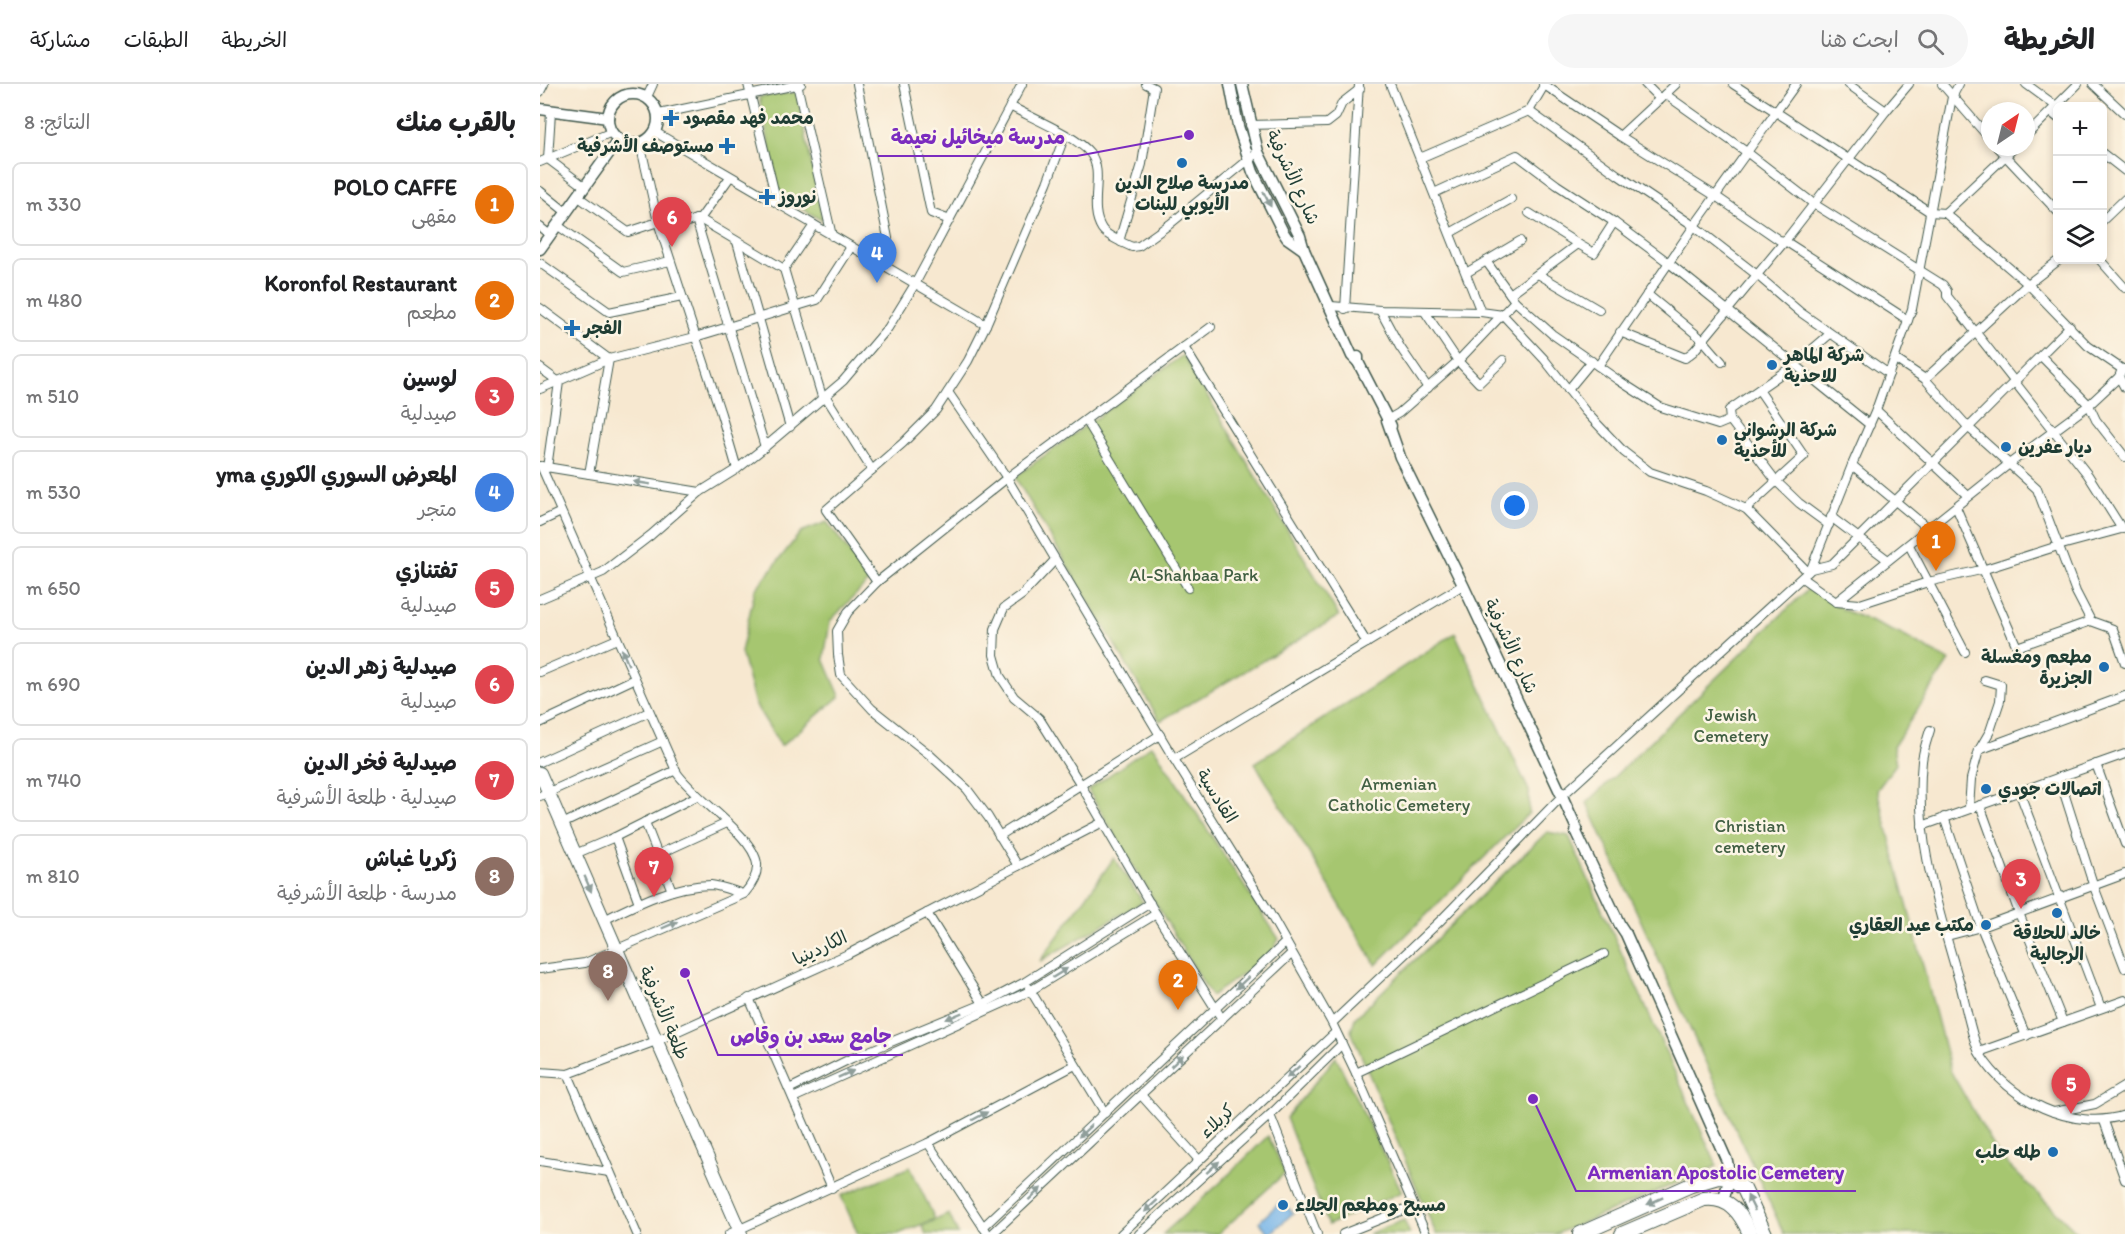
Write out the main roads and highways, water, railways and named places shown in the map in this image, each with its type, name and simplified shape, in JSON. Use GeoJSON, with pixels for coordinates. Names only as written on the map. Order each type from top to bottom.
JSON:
{"type":"FeatureCollection","features":[{"type":"Feature","properties":{"kind":"main road","name":"طلعة الأشرفية"},"geometry":{"type":"LineString","coordinates":[[540,773],[544,795],[562,824],[736,1232]]}},
{"type":"Feature","properties":{"kind":"main road","name":"شارع الأشرفية"},"geometry":{"type":"LineString","coordinates":[[1580,1234],[1700,1182],[1718,1177],[1730,1178],[1744,1189],[1765,1234]]}},
{"type":"Feature","properties":{"kind":"main road"},"geometry":{"type":"LineString","coordinates":[[1622,1234],[1704,1199],[1723,1200],[1732,1206],[1748,1228]]}},
{"type":"Feature","properties":{"kind":"water"},"geometry":{"type":"Polygon","coordinates":[[[1281,1201],[1293,1213],[1270,1234],[1259,1222],[1281,1201]]]}},
{"type":"Feature","properties":{"kind":"place","name":"محمد فهد مقصود"},"geometry":{"type":"Point","coordinates":[671,118]}},
{"type":"Feature","properties":{"kind":"place","name":"مدرسة ميخائيل نعيمة"},"geometry":{"type":"Point","coordinates":[1189,135]}},
{"type":"Feature","properties":{"kind":"place","name":"مستوصف الأشرفية"},"geometry":{"type":"Point","coordinates":[727,146]}},
{"type":"Feature","properties":{"kind":"place","name":"مدرسة صلاح الدين الأيوبي للبنات"},"geometry":{"type":"Point","coordinates":[1182,163]}},
{"type":"Feature","properties":{"kind":"place","name":"نوروز"},"geometry":{"type":"Point","coordinates":[767,197]}},
{"type":"Feature","properties":{"kind":"place","name":"صيدلية زهر الدين"},"geometry":{"type":"Point","coordinates":[672,247]}},
{"type":"Feature","properties":{"kind":"place","name":"المعرض السوري الكوري yma"},"geometry":{"type":"Point","coordinates":[877,283]}},
{"type":"Feature","properties":{"kind":"place","name":"الفجر"},"geometry":{"type":"Point","coordinates":[572,328]}},
{"type":"Feature","properties":{"kind":"place","name":"شركة الماهر للاحذية"},"geometry":{"type":"Point","coordinates":[1772,365]}},
{"type":"Feature","properties":{"kind":"place","name":"شركة الرشواني للأحذية"},"geometry":{"type":"Point","coordinates":[1722,440]}},
{"type":"Feature","properties":{"kind":"place","name":"ديار عفرين"},"geometry":{"type":"Point","coordinates":[2006,447]}},
{"type":"Feature","properties":{"kind":"place","name":"POLO CAFFE"},"geometry":{"type":"Point","coordinates":[1936,571]}},
{"type":"Feature","properties":{"kind":"place","name":"مطعم ومغسلة الجزيرة"},"geometry":{"type":"Point","coordinates":[2104,667]}},
{"type":"Feature","properties":{"kind":"place","name":"اتصالات جودي"},"geometry":{"type":"Point","coordinates":[1986,789]}},
{"type":"Feature","properties":{"kind":"place","name":"صيدلية فخر الدين"},"geometry":{"type":"Point","coordinates":[654,897]}},
{"type":"Feature","properties":{"kind":"place","name":"لوسين"},"geometry":{"type":"Point","coordinates":[2021,909]}},
{"type":"Feature","properties":{"kind":"place","name":"خالد للحلاقة الرجالية"},"geometry":{"type":"Point","coordinates":[2057,913]}},
{"type":"Feature","properties":{"kind":"place","name":"مكتب عيد العقاري"},"geometry":{"type":"Point","coordinates":[1986,925]}},
{"type":"Feature","properties":{"kind":"place","name":"جامع سعد بن وقاص"},"geometry":{"type":"Point","coordinates":[685,973]}},
{"type":"Feature","properties":{"kind":"place","name":"زكريا غباش"},"geometry":{"type":"Point","coordinates":[608,1001]}},
{"type":"Feature","properties":{"kind":"place","name":"Koronfol Restaurant"},"geometry":{"type":"Point","coordinates":[1178,1010]}},
{"type":"Feature","properties":{"kind":"place","name":"Armenian Apostolic Cemetery"},"geometry":{"type":"Point","coordinates":[1533,1099]}},
{"type":"Feature","properties":{"kind":"place","name":"تفتنازي"},"geometry":{"type":"Point","coordinates":[2071,1114]}},
{"type":"Feature","properties":{"kind":"place","name":"طله حلب"},"geometry":{"type":"Point","coordinates":[2053,1152]}},
{"type":"Feature","properties":{"kind":"place","name":"مسبح ومطعم الجلاء"},"geometry":{"type":"Point","coordinates":[1283,1205]}},
{"type":"Feature","properties":{"kind":"park label","name":"Al-Shahbaa Park"},"geometry":{"type":"Point","coordinates":[1194,575]}},
{"type":"Feature","properties":{"kind":"park label","name":"Jewish Cemetery"},"geometry":{"type":"Point","coordinates":[1731,725]}},
{"type":"Feature","properties":{"kind":"park label","name":"Armenian Catholic Cemetery"},"geometry":{"type":"Point","coordinates":[1399,794]}},
{"type":"Feature","properties":{"kind":"park label","name":"Christian cemetery"},"geometry":{"type":"Point","coordinates":[1750,836]}}]}
